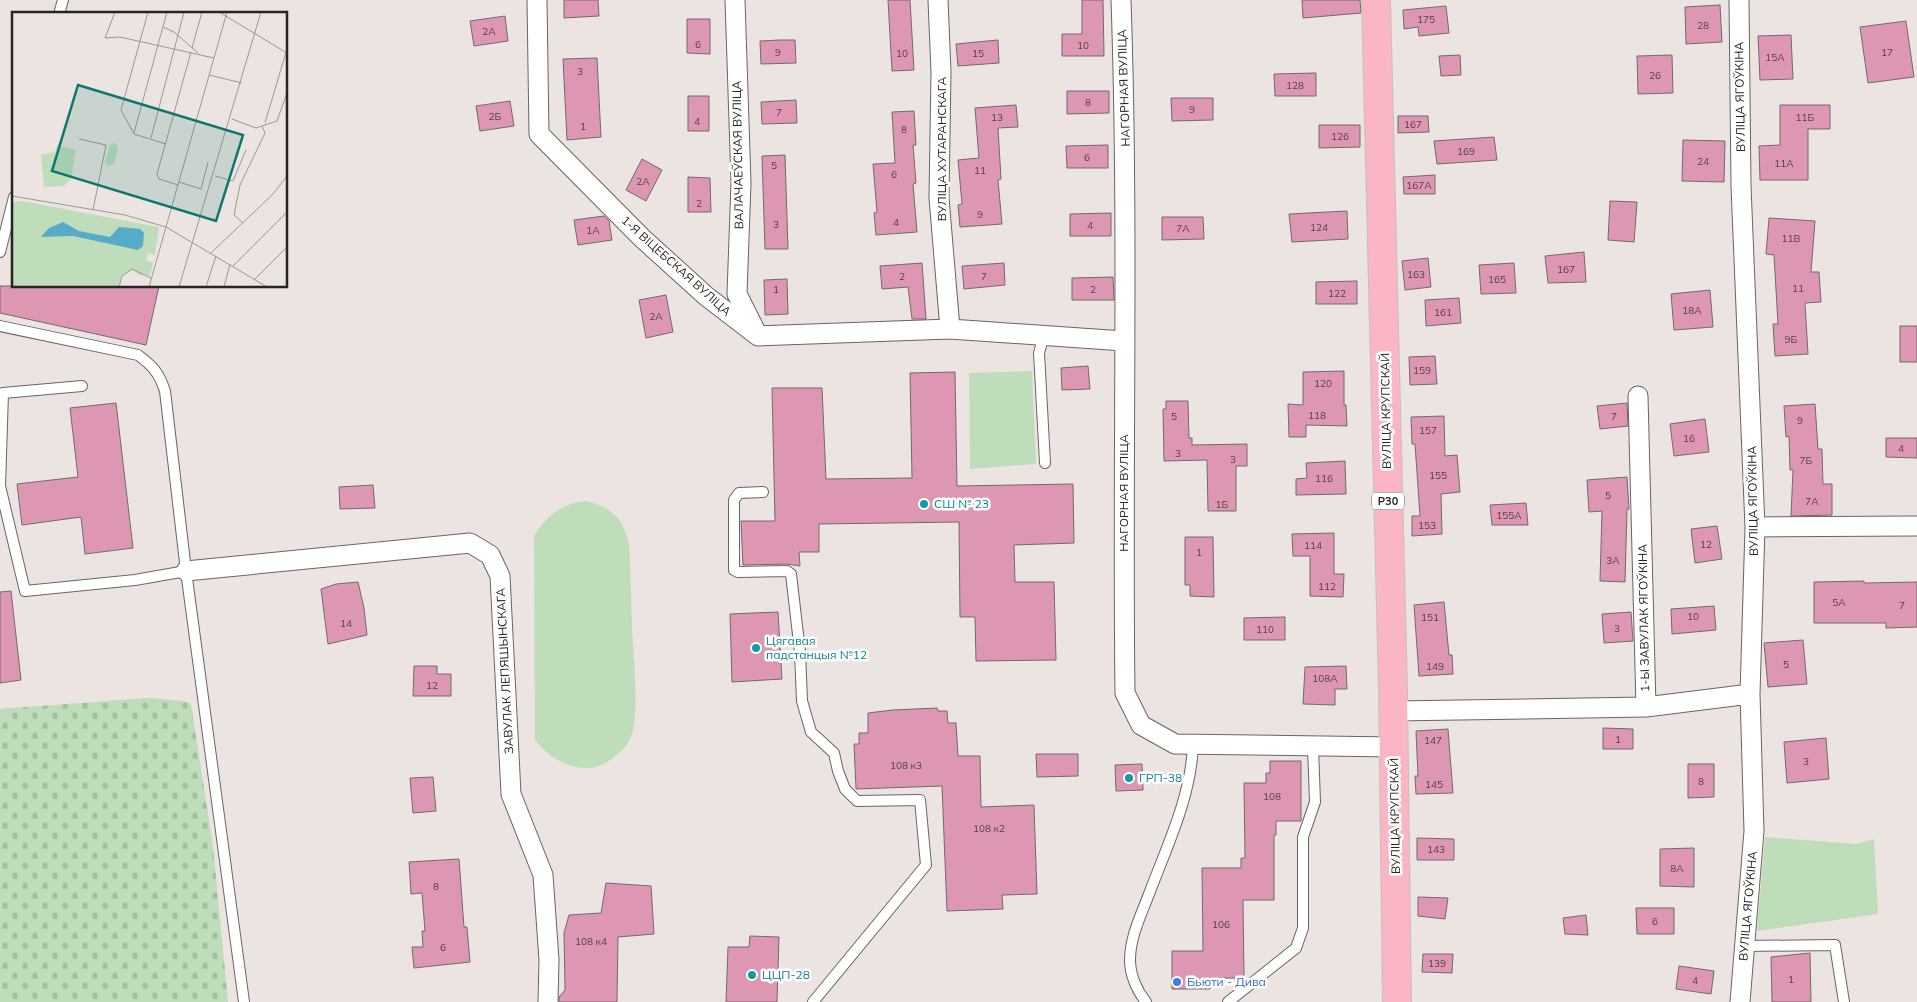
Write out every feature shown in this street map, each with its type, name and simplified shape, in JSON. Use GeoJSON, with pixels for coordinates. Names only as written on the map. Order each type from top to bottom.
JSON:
{"type":"FeatureCollection","features":[{"type":"Feature","properties":{"kind":"main road","name":"ВУЛІЦА КРУПСКАЙ"},"geometry":{"type":"LineString","coordinates":[[1376,0],[1394,746],[1397,1002]]}},
{"type":"Feature","properties":{"kind":"street","name":"1-Я ВІЦЕБСКАЯ ВУЛІЦА"},"geometry":{"type":"LineString","coordinates":[[538,0],[539,134],[642,238],[706,296],[758,336]]}},
{"type":"Feature","properties":{"kind":"street","name":"ВАЛАЧАЕЎСКАЯ ВУЛІЦА"},"geometry":{"type":"LineString","coordinates":[[735,0],[741,183],[737,294],[758,336]]}},
{"type":"Feature","properties":{"kind":"street","name":"ВУЛІЦА ХУТАРАНСКАГА"},"geometry":{"type":"LineString","coordinates":[[938,0],[941,72],[939,198],[950,328]]}},
{"type":"Feature","properties":{"kind":"street","name":"НАГОРНАЯ ВУЛІЦА"},"geometry":{"type":"LineString","coordinates":[[1121,0],[1126,134],[1124,341],[1125,693],[1141,725],[1175,744],[1313,747],[1394,746]]}},
{"type":"Feature","properties":{"kind":"street","name":"ВУЛІЦА ЯГОЎКІНА"},"geometry":{"type":"LineString","coordinates":[[1739,0],[1741,186],[1755,527],[1750,694],[1754,831],[1740,1002]]}},
{"type":"Feature","properties":{"kind":"street"},"geometry":{"type":"LineString","coordinates":[[758,336],[950,328],[1124,341]]}},
{"type":"Feature","properties":{"kind":"street","name":"1-Ы ЗАВУЛАК ЯГОЎКІНА"},"geometry":{"type":"LineString","coordinates":[[1393,711],[1646,707],[1638,396]]}},
{"type":"Feature","properties":{"kind":"street"},"geometry":{"type":"LineString","coordinates":[[1755,527],[1917,526]]}},
{"type":"Feature","properties":{"kind":"street","name":"ЗАВУЛАК ЛЕПЯШЫНСКАГА"},"geometry":{"type":"LineString","coordinates":[[186,571],[470,543],[490,555],[500,576],[511,794],[543,875],[549,960],[548,1002]]}},
{"type":"Feature","properties":{"kind":"street"},"geometry":{"type":"LineString","coordinates":[[1646,707],[1750,694]]}},
{"type":"Feature","properties":{"kind":"lane"},"geometry":{"type":"LineString","coordinates":[[0,252],[12,205]]}},
{"type":"Feature","properties":{"kind":"lane"},"geometry":{"type":"LineString","coordinates":[[0,326],[138,355],[152,365],[165,391],[186,571],[244,1002]]}},
{"type":"Feature","properties":{"kind":"lane"},"geometry":{"type":"LineString","coordinates":[[1044,335],[1038,353],[1045,462]]}},
{"type":"Feature","properties":{"kind":"lane"},"geometry":{"type":"LineString","coordinates":[[82,386],[3,393],[0,486],[25,591],[135,580],[186,571]]}},
{"type":"Feature","properties":{"kind":"lane"},"geometry":{"type":"LineString","coordinates":[[763,492],[738,493],[734,500],[734,570],[738,572],[787,572],[791,574],[800,652],[802,701],[810,732],[834,753],[845,789],[857,801],[920,800],[926,865],[813,1002]]}},
{"type":"Feature","properties":{"kind":"lane"},"geometry":{"type":"LineString","coordinates":[[1146,1002],[1137,991],[1130,961],[1131,952],[1136,927],[1185,797],[1193,761],[1194,745]]}},
{"type":"Feature","properties":{"kind":"lane"},"geometry":{"type":"LineString","coordinates":[[1228,1002],[1296,948],[1303,928],[1303,837],[1315,802],[1313,747]]}},
{"type":"Feature","properties":{"kind":"lane"},"geometry":{"type":"LineString","coordinates":[[1745,946],[1835,945],[1844,1002]]}},
{"type":"Feature","properties":{"kind":"green space"},"geometry":{"type":"Polygon","coordinates":[[[1032,371],[1036,464],[970,469],[969,373],[1032,371]]]}},
{"type":"Feature","properties":{"kind":"green space"},"geometry":{"type":"Polygon","coordinates":[[[587,501],[603,507],[615,515],[623,527],[629,544],[636,700],[634,727],[631,737],[624,748],[602,765],[582,768],[566,764],[552,757],[535,740],[534,536],[538,529],[556,512],[571,504],[587,501]]]}},
{"type":"Feature","properties":{"kind":"green space"},"geometry":{"type":"Polygon","coordinates":[[[147,698],[184,701],[191,704],[213,846],[228,1002],[0,1002],[0,709],[147,698]]]}},
{"type":"Feature","properties":{"kind":"green space"},"geometry":{"type":"Polygon","coordinates":[[[1765,837],[1857,844],[1874,839],[1878,914],[1757,931],[1765,837]]]}},
{"type":"Feature","properties":{"kind":"building"},"geometry":{"type":"Polygon","coordinates":[[[564,0],[598,0],[599,16],[564,18],[564,0]]]}},
{"type":"Feature","properties":{"kind":"building"},"geometry":{"type":"Polygon","coordinates":[[[888,0],[910,0],[914,70],[892,71],[888,0]]]}},
{"type":"Feature","properties":{"kind":"building"},"geometry":{"type":"Polygon","coordinates":[[[1082,0],[1103,0],[1104,56],[1062,56],[1062,34],[1082,34],[1082,0]]]}},
{"type":"Feature","properties":{"kind":"building"},"geometry":{"type":"Polygon","coordinates":[[[1302,0],[1360,0],[1361,13],[1303,18],[1302,0]]]}},
{"type":"Feature","properties":{"kind":"building"},"geometry":{"type":"Polygon","coordinates":[[[1720,5],[1722,42],[1686,44],[1685,7],[1720,5]]]}},
{"type":"Feature","properties":{"kind":"building"},"geometry":{"type":"Polygon","coordinates":[[[1446,6],[1449,33],[1419,36],[1418,27],[1404,29],[1403,10],[1446,6]]]}},
{"type":"Feature","properties":{"kind":"building"},"geometry":{"type":"Polygon","coordinates":[[[505,16],[508,41],[474,46],[470,21],[505,16]]]}},
{"type":"Feature","properties":{"kind":"building"},"geometry":{"type":"Polygon","coordinates":[[[687,19],[710,19],[710,54],[687,53],[687,19]]]}},
{"type":"Feature","properties":{"kind":"building"},"geometry":{"type":"Polygon","coordinates":[[[1906,21],[1914,77],[1868,83],[1860,27],[1906,21]]]}},
{"type":"Feature","properties":{"kind":"building"},"geometry":{"type":"Polygon","coordinates":[[[1791,35],[1793,79],[1760,80],[1758,36],[1791,35]]]}},
{"type":"Feature","properties":{"kind":"building"},"geometry":{"type":"Polygon","coordinates":[[[795,40],[796,63],[761,64],[760,41],[795,40]]]}},
{"type":"Feature","properties":{"kind":"building"},"geometry":{"type":"Polygon","coordinates":[[[998,40],[999,63],[958,66],[956,44],[998,40]]]}},
{"type":"Feature","properties":{"kind":"building"},"geometry":{"type":"Polygon","coordinates":[[[1460,55],[1461,75],[1441,76],[1439,56],[1460,55]]]}},
{"type":"Feature","properties":{"kind":"building"},"geometry":{"type":"Polygon","coordinates":[[[1672,55],[1673,93],[1638,94],[1637,56],[1672,55]]]}},
{"type":"Feature","properties":{"kind":"building"},"geometry":{"type":"Polygon","coordinates":[[[597,58],[601,137],[567,140],[563,59],[597,58]]]}},
{"type":"Feature","properties":{"kind":"building"},"geometry":{"type":"Polygon","coordinates":[[[1316,73],[1316,96],[1275,96],[1274,74],[1316,73]]]}},
{"type":"Feature","properties":{"kind":"building"},"geometry":{"type":"Polygon","coordinates":[[[1067,91],[1109,91],[1109,113],[1067,114],[1067,91]]]}},
{"type":"Feature","properties":{"kind":"building"},"geometry":{"type":"Polygon","coordinates":[[[688,96],[709,96],[709,131],[688,131],[688,96]]]}},
{"type":"Feature","properties":{"kind":"building"},"geometry":{"type":"Polygon","coordinates":[[[1171,98],[1213,98],[1213,120],[1172,121],[1171,98]]]}},
{"type":"Feature","properties":{"kind":"building"},"geometry":{"type":"Polygon","coordinates":[[[796,100],[797,123],[762,124],[761,102],[796,100]]]}},
{"type":"Feature","properties":{"kind":"building"},"geometry":{"type":"Polygon","coordinates":[[[510,101],[514,126],[480,131],[476,106],[510,101]]]}},
{"type":"Feature","properties":{"kind":"building"},"geometry":{"type":"Polygon","coordinates":[[[1016,105],[1018,127],[998,128],[1001,179],[998,180],[1002,224],[960,227],[958,205],[962,204],[958,160],[979,158],[975,108],[1016,105]]]}},
{"type":"Feature","properties":{"kind":"building"},"geometry":{"type":"Polygon","coordinates":[[[1780,105],[1830,105],[1830,129],[1808,129],[1808,180],[1760,180],[1759,146],[1780,145],[1780,105]]]}},
{"type":"Feature","properties":{"kind":"building"},"geometry":{"type":"Polygon","coordinates":[[[914,111],[916,145],[913,145],[916,183],[913,184],[917,232],[876,235],[874,213],[877,212],[873,164],[895,163],[892,112],[914,111]]]}},
{"type":"Feature","properties":{"kind":"building"},"geometry":{"type":"Polygon","coordinates":[[[1398,116],[1428,116],[1429,132],[1398,133],[1398,116]]]}},
{"type":"Feature","properties":{"kind":"building"},"geometry":{"type":"Polygon","coordinates":[[[1319,125],[1360,125],[1360,147],[1319,148],[1319,125]]]}},
{"type":"Feature","properties":{"kind":"building"},"geometry":{"type":"Polygon","coordinates":[[[1494,137],[1497,160],[1437,164],[1434,141],[1494,137]]]}},
{"type":"Feature","properties":{"kind":"building"},"geometry":{"type":"Polygon","coordinates":[[[1683,140],[1725,141],[1724,182],[1682,181],[1683,140]]]}},
{"type":"Feature","properties":{"kind":"building"},"geometry":{"type":"Polygon","coordinates":[[[1108,145],[1108,168],[1067,168],[1066,146],[1108,145]]]}},
{"type":"Feature","properties":{"kind":"building"},"geometry":{"type":"Polygon","coordinates":[[[785,155],[788,249],[765,249],[762,156],[785,155]]]}},
{"type":"Feature","properties":{"kind":"building"},"geometry":{"type":"Polygon","coordinates":[[[642,159],[662,170],[646,201],[626,190],[642,159]]]}},
{"type":"Feature","properties":{"kind":"building"},"geometry":{"type":"Polygon","coordinates":[[[1435,175],[1435,194],[1404,194],[1403,177],[1435,175]]]}},
{"type":"Feature","properties":{"kind":"building"},"geometry":{"type":"Polygon","coordinates":[[[688,177],[710,178],[711,212],[688,212],[688,177]]]}},
{"type":"Feature","properties":{"kind":"building"},"geometry":{"type":"Polygon","coordinates":[[[1610,201],[1637,202],[1634,242],[1608,240],[1610,201]]]}},
{"type":"Feature","properties":{"kind":"building"},"geometry":{"type":"Polygon","coordinates":[[[1347,211],[1348,239],[1292,242],[1289,214],[1347,211]]]}},
{"type":"Feature","properties":{"kind":"building"},"geometry":{"type":"Polygon","coordinates":[[[1111,213],[1111,236],[1070,236],[1070,214],[1111,213]]]}},
{"type":"Feature","properties":{"kind":"building"},"geometry":{"type":"Polygon","coordinates":[[[604,216],[609,221],[612,240],[578,245],[574,220],[604,216]]]}},
{"type":"Feature","properties":{"kind":"building"},"geometry":{"type":"Polygon","coordinates":[[[1162,217],[1203,217],[1204,239],[1162,240],[1162,217]]]}},
{"type":"Feature","properties":{"kind":"building"},"geometry":{"type":"Polygon","coordinates":[[[1769,218],[1815,221],[1811,272],[1819,272],[1821,302],[1805,303],[1808,354],[1775,356],[1773,324],[1778,324],[1774,255],[1766,254],[1769,218]]]}},
{"type":"Feature","properties":{"kind":"building"},"geometry":{"type":"Polygon","coordinates":[[[1584,252],[1586,282],[1548,283],[1545,256],[1584,252]]]}},
{"type":"Feature","properties":{"kind":"building"},"geometry":{"type":"Polygon","coordinates":[[[1428,258],[1431,287],[1405,290],[1402,261],[1428,258]]]}},
{"type":"Feature","properties":{"kind":"building"},"geometry":{"type":"Polygon","coordinates":[[[922,263],[926,319],[912,319],[908,287],[882,289],[880,266],[922,263]]]}},
{"type":"Feature","properties":{"kind":"building"},"geometry":{"type":"Polygon","coordinates":[[[1004,263],[1005,285],[964,289],[962,266],[1004,263]]]}},
{"type":"Feature","properties":{"kind":"building"},"geometry":{"type":"Polygon","coordinates":[[[1514,263],[1516,293],[1481,294],[1479,265],[1514,263]]]}},
{"type":"Feature","properties":{"kind":"building"},"geometry":{"type":"Polygon","coordinates":[[[1113,277],[1114,300],[1072,300],[1072,278],[1113,277]]]}},
{"type":"Feature","properties":{"kind":"building"},"geometry":{"type":"Polygon","coordinates":[[[787,279],[788,314],[765,315],[764,280],[787,279]]]}},
{"type":"Feature","properties":{"kind":"building"},"geometry":{"type":"Polygon","coordinates":[[[1357,281],[1357,304],[1316,304],[1316,282],[1357,281]]]}},
{"type":"Feature","properties":{"kind":"building"},"geometry":{"type":"Polygon","coordinates":[[[0,286],[12,286],[12,288],[159,288],[146,345],[0,313],[0,286]]]}},
{"type":"Feature","properties":{"kind":"building"},"geometry":{"type":"Polygon","coordinates":[[[1710,290],[1713,327],[1674,330],[1671,294],[1710,290]]]}},
{"type":"Feature","properties":{"kind":"building"},"geometry":{"type":"Polygon","coordinates":[[[666,295],[673,332],[646,338],[639,300],[666,295]]]}},
{"type":"Feature","properties":{"kind":"building"},"geometry":{"type":"Polygon","coordinates":[[[1459,298],[1461,323],[1426,326],[1425,300],[1459,298]]]}},
{"type":"Feature","properties":{"kind":"building"},"geometry":{"type":"Polygon","coordinates":[[[1900,326],[1917,326],[1917,362],[1900,362],[1900,326]]]}},
{"type":"Feature","properties":{"kind":"building"},"geometry":{"type":"Polygon","coordinates":[[[1435,356],[1437,384],[1410,385],[1409,357],[1435,356]]]}},
{"type":"Feature","properties":{"kind":"building"},"geometry":{"type":"Polygon","coordinates":[[[1088,366],[1090,389],[1062,390],[1061,368],[1088,366]]]}},
{"type":"Feature","properties":{"kind":"building"},"geometry":{"type":"Polygon","coordinates":[[[1344,371],[1344,405],[1346,405],[1347,426],[1306,425],[1306,437],[1289,437],[1288,404],[1303,405],[1303,372],[1344,371]]]}},
{"type":"Feature","properties":{"kind":"building","name":"СШ № 23"},"geometry":{"type":"Polygon","coordinates":[[[955,372],[957,486],[1073,484],[1074,543],[1014,545],[1015,582],[1054,582],[1056,660],[976,661],[975,617],[960,617],[959,522],[819,524],[819,552],[799,552],[800,566],[787,564],[743,565],[741,521],[775,521],[772,388],[822,388],[826,479],[912,478],[910,373],[955,372]]]}},
{"type":"Feature","properties":{"kind":"building"},"geometry":{"type":"Polygon","coordinates":[[[1166,401],[1188,401],[1189,438],[1192,438],[1192,445],[1247,444],[1247,466],[1236,466],[1236,511],[1208,511],[1207,460],[1164,461],[1163,409],[1166,409],[1166,401]]]}},
{"type":"Feature","properties":{"kind":"building"},"geometry":{"type":"Polygon","coordinates":[[[116,403],[133,548],[85,554],[81,517],[22,525],[17,484],[78,477],[70,408],[116,403]]]}},
{"type":"Feature","properties":{"kind":"building"},"geometry":{"type":"Polygon","coordinates":[[[1627,403],[1628,426],[1600,429],[1597,406],[1627,403]]]}},
{"type":"Feature","properties":{"kind":"building"},"geometry":{"type":"Polygon","coordinates":[[[1815,404],[1818,449],[1822,449],[1823,484],[1832,484],[1832,515],[1791,516],[1793,470],[1790,470],[1789,436],[1786,437],[1784,406],[1815,404]]]}},
{"type":"Feature","properties":{"kind":"building"},"geometry":{"type":"Polygon","coordinates":[[[1444,416],[1445,456],[1457,455],[1460,492],[1441,494],[1442,534],[1412,536],[1412,516],[1420,516],[1415,444],[1412,444],[1411,417],[1444,416]]]}},
{"type":"Feature","properties":{"kind":"building"},"geometry":{"type":"Polygon","coordinates":[[[1705,419],[1709,452],[1674,456],[1670,424],[1705,419]]]}},
{"type":"Feature","properties":{"kind":"building"},"geometry":{"type":"Polygon","coordinates":[[[1886,438],[1917,438],[1917,458],[1886,457],[1886,438]]]}},
{"type":"Feature","properties":{"kind":"building"},"geometry":{"type":"Polygon","coordinates":[[[1345,461],[1346,494],[1296,495],[1296,479],[1307,478],[1306,463],[1345,461]]]}},
{"type":"Feature","properties":{"kind":"building"},"geometry":{"type":"Polygon","coordinates":[[[1627,477],[1629,509],[1627,509],[1625,582],[1600,581],[1602,511],[1589,512],[1587,480],[1627,477]]]}},
{"type":"Feature","properties":{"kind":"building"},"geometry":{"type":"Polygon","coordinates":[[[373,485],[375,508],[340,509],[339,487],[373,485]]]}},
{"type":"Feature","properties":{"kind":"building"},"geometry":{"type":"Polygon","coordinates":[[[1526,503],[1528,525],[1492,525],[1490,505],[1526,503]]]}},
{"type":"Feature","properties":{"kind":"building"},"geometry":{"type":"Polygon","coordinates":[[[1717,526],[1722,559],[1695,563],[1691,529],[1717,526]]]}},
{"type":"Feature","properties":{"kind":"building"},"geometry":{"type":"Polygon","coordinates":[[[1334,533],[1334,574],[1344,574],[1343,597],[1310,596],[1310,556],[1293,556],[1292,534],[1334,533]]]}},
{"type":"Feature","properties":{"kind":"building"},"geometry":{"type":"Polygon","coordinates":[[[1185,537],[1213,537],[1214,597],[1190,596],[1190,585],[1185,585],[1185,537]]]}},
{"type":"Feature","properties":{"kind":"building"},"geometry":{"type":"Polygon","coordinates":[[[1864,581],[1864,583],[1917,582],[1917,627],[1886,628],[1886,623],[1814,623],[1814,582],[1864,581]]]}},
{"type":"Feature","properties":{"kind":"building"},"geometry":{"type":"Polygon","coordinates":[[[358,582],[364,608],[367,635],[328,644],[321,589],[336,584],[358,582]]]}},
{"type":"Feature","properties":{"kind":"building"},"geometry":{"type":"Polygon","coordinates":[[[11,591],[21,680],[0,683],[0,592],[11,591]]]}},
{"type":"Feature","properties":{"kind":"building"},"geometry":{"type":"Polygon","coordinates":[[[1444,602],[1449,655],[1452,655],[1453,674],[1419,676],[1414,605],[1444,602]]]}},
{"type":"Feature","properties":{"kind":"building"},"geometry":{"type":"Polygon","coordinates":[[[1714,606],[1716,630],[1672,634],[1671,609],[1714,606]]]}},
{"type":"Feature","properties":{"kind":"building","name":"Цягавая падстанцыя №12"},"geometry":{"type":"Polygon","coordinates":[[[778,612],[782,679],[732,682],[730,614],[778,612]]]}},
{"type":"Feature","properties":{"kind":"building"},"geometry":{"type":"Polygon","coordinates":[[[1631,612],[1633,641],[1604,643],[1602,614],[1631,612]]]}},
{"type":"Feature","properties":{"kind":"building"},"geometry":{"type":"Polygon","coordinates":[[[1285,617],[1285,640],[1244,640],[1244,618],[1285,617]]]}},
{"type":"Feature","properties":{"kind":"building"},"geometry":{"type":"Polygon","coordinates":[[[1803,640],[1807,684],[1768,687],[1764,643],[1803,640]]]}},
{"type":"Feature","properties":{"kind":"building"},"geometry":{"type":"Polygon","coordinates":[[[414,666],[437,666],[437,674],[451,674],[451,696],[413,696],[414,666]]]}},
{"type":"Feature","properties":{"kind":"building"},"geometry":{"type":"Polygon","coordinates":[[[1346,666],[1347,689],[1335,689],[1335,705],[1303,704],[1305,667],[1346,666]]]}},
{"type":"Feature","properties":{"kind":"building"},"geometry":{"type":"Polygon","coordinates":[[[937,708],[938,711],[947,711],[948,723],[956,723],[958,756],[980,756],[981,807],[1034,805],[1037,894],[1002,895],[1003,909],[947,911],[942,786],[856,789],[854,744],[859,744],[859,733],[868,733],[868,713],[937,708]]]}},
{"type":"Feature","properties":{"kind":"building"},"geometry":{"type":"Polygon","coordinates":[[[1603,728],[1633,729],[1633,749],[1603,749],[1603,728]]]}},
{"type":"Feature","properties":{"kind":"building"},"geometry":{"type":"Polygon","coordinates":[[[1448,729],[1453,793],[1416,794],[1415,776],[1418,776],[1416,731],[1448,729]]]}},
{"type":"Feature","properties":{"kind":"building"},"geometry":{"type":"Polygon","coordinates":[[[1826,738],[1829,779],[1787,783],[1784,742],[1826,738]]]}},
{"type":"Feature","properties":{"kind":"building"},"geometry":{"type":"Polygon","coordinates":[[[1036,754],[1078,754],[1078,776],[1037,777],[1036,754]]]}},
{"type":"Feature","properties":{"kind":"building"},"geometry":{"type":"Polygon","coordinates":[[[1270,761],[1301,761],[1301,821],[1276,821],[1276,835],[1274,835],[1274,900],[1243,900],[1244,978],[1210,978],[1210,989],[1172,989],[1172,951],[1203,951],[1202,868],[1241,868],[1241,858],[1245,858],[1244,783],[1266,783],[1266,773],[1270,773],[1270,761]]]}},
{"type":"Feature","properties":{"kind":"building","name":"ГРП-38"},"geometry":{"type":"Polygon","coordinates":[[[1142,764],[1143,790],[1116,791],[1115,765],[1142,764]]]}},
{"type":"Feature","properties":{"kind":"building"},"geometry":{"type":"Polygon","coordinates":[[[1688,764],[1714,764],[1714,797],[1688,798],[1688,764]]]}},
{"type":"Feature","properties":{"kind":"building"},"geometry":{"type":"Polygon","coordinates":[[[433,777],[436,811],[413,813],[410,778],[433,777]]]}},
{"type":"Feature","properties":{"kind":"building"},"geometry":{"type":"Polygon","coordinates":[[[1417,838],[1454,839],[1454,860],[1417,860],[1417,838]]]}},
{"type":"Feature","properties":{"kind":"building"},"geometry":{"type":"Polygon","coordinates":[[[1694,848],[1694,887],[1660,886],[1660,849],[1694,848]]]}},
{"type":"Feature","properties":{"kind":"building"},"geometry":{"type":"Polygon","coordinates":[[[459,859],[464,927],[467,927],[470,962],[414,968],[412,947],[423,947],[422,931],[425,931],[422,893],[411,894],[409,862],[459,859]]]}},
{"type":"Feature","properties":{"kind":"building"},"geometry":{"type":"Polygon","coordinates":[[[606,883],[651,886],[654,934],[618,937],[617,1002],[559,1002],[559,997],[565,990],[564,933],[569,915],[601,913],[606,883]]]}},
{"type":"Feature","properties":{"kind":"building"},"geometry":{"type":"Polygon","coordinates":[[[1418,897],[1448,898],[1445,919],[1418,916],[1418,897]]]}},
{"type":"Feature","properties":{"kind":"building"},"geometry":{"type":"Polygon","coordinates":[[[1636,908],[1674,908],[1674,934],[1637,934],[1636,908]]]}},
{"type":"Feature","properties":{"kind":"building"},"geometry":{"type":"Polygon","coordinates":[[[1586,915],[1588,935],[1565,934],[1563,918],[1586,915]]]}},
{"type":"Feature","properties":{"kind":"building","name":"ЦЦП-28"},"geometry":{"type":"Polygon","coordinates":[[[750,936],[779,937],[777,1002],[726,1002],[728,947],[749,947],[750,936]]]}},
{"type":"Feature","properties":{"kind":"building"},"geometry":{"type":"Polygon","coordinates":[[[1810,953],[1811,1002],[1772,1002],[1771,957],[1810,953]]]}},
{"type":"Feature","properties":{"kind":"building"},"geometry":{"type":"Polygon","coordinates":[[[1423,954],[1453,954],[1452,973],[1422,972],[1423,954]]]}},
{"type":"Feature","properties":{"kind":"building"},"geometry":{"type":"Polygon","coordinates":[[[1679,966],[1714,971],[1711,994],[1676,989],[1679,966]]]}},
{"type":"Feature","properties":{"kind":"place","name":"СШ № 23"},"geometry":{"type":"Point","coordinates":[924,504]}},
{"type":"Feature","properties":{"kind":"place","name":"Цягавая падстанцыя №12"},"geometry":{"type":"Point","coordinates":[756,648]}},
{"type":"Feature","properties":{"kind":"place","name":"ГРП-38"},"geometry":{"type":"Point","coordinates":[1129,778]}},
{"type":"Feature","properties":{"kind":"place","name":"ЦЦП-28"},"geometry":{"type":"Point","coordinates":[752,975]}},
{"type":"Feature","properties":{"kind":"place","name":"Бьюти - Дива"},"geometry":{"type":"Point","coordinates":[1177,982]}}]}
